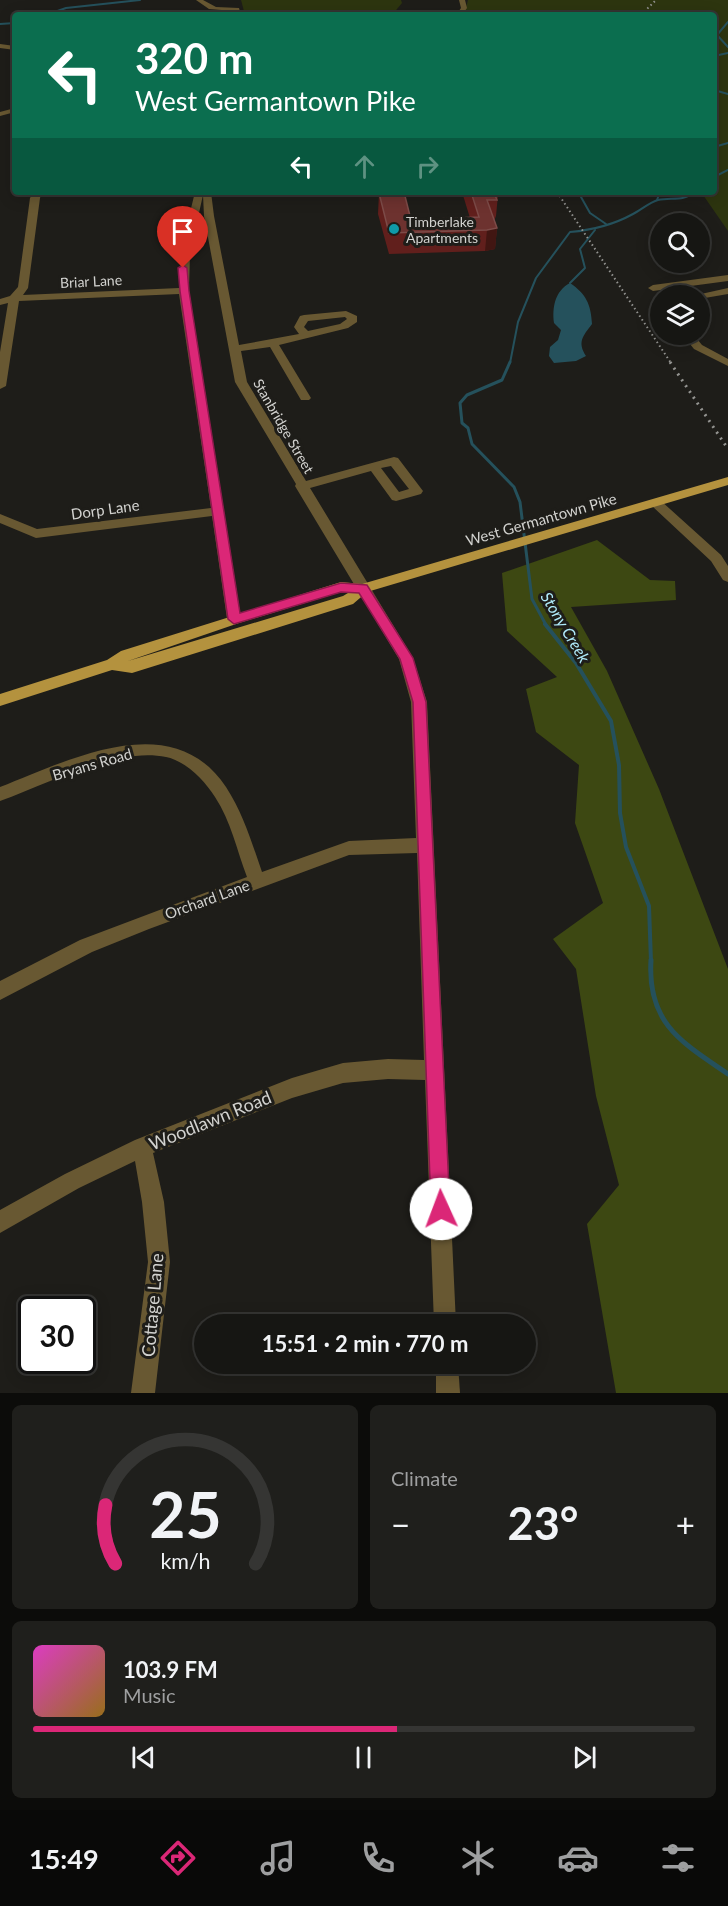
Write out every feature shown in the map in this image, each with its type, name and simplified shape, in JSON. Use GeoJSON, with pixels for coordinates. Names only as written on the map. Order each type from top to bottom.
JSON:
{"type":"FeatureCollection","features":[{"type":"Feature","properties":{"kind":"main road","name":"West Germantown Pike"},"geometry":{"type":"LineString","coordinates":[[0,700],[112,664],[126,655],[234,619],[341,587],[363,588],[728,481]]}},
{"type":"Feature","properties":{"kind":"main road","name":"West Germantown Pike"},"geometry":{"type":"LineString","coordinates":[[112,664],[132,666],[348,600],[363,588]]}},
{"type":"Feature","properties":{"kind":"street"},"geometry":{"type":"LineString","coordinates":[[199,0],[211,8],[237,12]]}},
{"type":"Feature","properties":{"kind":"street"},"geometry":{"type":"LineString","coordinates":[[0,386],[14,298],[23,288],[36,195]]}},
{"type":"Feature","properties":{"kind":"street"},"geometry":{"type":"LineString","coordinates":[[199,195],[185,244],[184,291],[234,619]]}},
{"type":"Feature","properties":{"kind":"street","name":"Stanbridge Street"},"geometry":{"type":"LineString","coordinates":[[207,195],[209,216],[241,382],[406,658],[419,702],[445,1314]]}},
{"type":"Feature","properties":{"kind":"street"},"geometry":{"type":"LineString","coordinates":[[651,285],[728,278]]}},
{"type":"Feature","properties":{"kind":"street","name":"Briar Lane"},"geometry":{"type":"LineString","coordinates":[[0,302],[14,298],[184,291]]}},
{"type":"Feature","properties":{"kind":"street"},"geometry":{"type":"LineString","coordinates":[[710,294],[728,291]]}},
{"type":"Feature","properties":{"kind":"street"},"geometry":{"type":"LineString","coordinates":[[234,349],[273,344],[305,335]]}},
{"type":"Feature","properties":{"kind":"street"},"geometry":{"type":"LineString","coordinates":[[273,344],[305,398]]}},
{"type":"Feature","properties":{"kind":"street"},"geometry":{"type":"LineString","coordinates":[[696,345],[728,363]]}},
{"type":"Feature","properties":{"kind":"street"},"geometry":{"type":"LineString","coordinates":[[302,486],[374,467]]}},
{"type":"Feature","properties":{"kind":"street"},"geometry":{"type":"LineString","coordinates":[[656,503],[716,558],[728,577]]}},
{"type":"Feature","properties":{"kind":"street","name":"Dorp Lane"},"geometry":{"type":"LineString","coordinates":[[0,519],[36,534],[218,511]]}},
{"type":"Feature","properties":{"kind":"street","name":"Bryans Road"},"geometry":{"type":"LineString","coordinates":[[0,794],[121,753],[165,751],[185,758],[216,785],[257,880]]}},
{"type":"Feature","properties":{"kind":"street","name":"Orchard Lane"},"geometry":{"type":"LineString","coordinates":[[0,991],[86,946],[257,880],[349,848],[425,845]]}},
{"type":"Feature","properties":{"kind":"street","name":"Woodlawn Road"},"geometry":{"type":"LineString","coordinates":[[0,1222],[72,1181],[142,1147],[292,1088],[343,1073],[388,1069],[435,1070]]}},
{"type":"Feature","properties":{"kind":"street","name":"Cottage Lane"},"geometry":{"type":"LineString","coordinates":[[142,1147],[153,1202],[159,1262],[143,1393]]}},
{"type":"Feature","properties":{"kind":"street"},"geometry":{"type":"LineString","coordinates":[[447,1374],[448,1393]]}},
{"type":"Feature","properties":{"kind":"green space"},"geometry":{"type":"Polygon","coordinates":[[[241,0],[401,0],[402,3],[394,12],[244,12],[241,0]]]}},
{"type":"Feature","properties":{"kind":"green space"},"geometry":{"type":"Polygon","coordinates":[[[468,0],[728,0],[728,231],[703,195],[717,195],[717,12],[465,12],[468,0]]]}},
{"type":"Feature","properties":{"kind":"green space"},"geometry":{"type":"Polygon","coordinates":[[[597,540],[650,580],[675,581],[676,600],[571,607],[607,671],[659,789],[728,969],[728,1393],[616,1393],[587,1224],[619,1185],[596,1096],[576,969],[553,939],[603,903],[575,823],[579,765],[536,732],[526,689],[557,677],[507,631],[502,573],[597,540]]]}},
{"type":"Feature","properties":{"kind":"water"},"geometry":{"type":"Polygon","coordinates":[[[570,283],[587,300],[590,311],[592,324],[582,343],[586,356],[576,361],[554,363],[549,356],[550,347],[558,340],[561,330],[554,323],[554,305],[561,290],[570,283]]]}},
{"type":"Feature","properties":{"kind":"building"},"geometry":{"type":"Polygon","coordinates":[[[380,195],[405,195],[411,220],[479,217],[472,195],[495,195],[497,200],[487,200],[497,228],[389,233],[380,195]]]}},
{"type":"Feature","properties":{"kind":"waterway"},"geometry":{"type":"LineString","coordinates":[[55,12],[66,8],[140,0]]}},
{"type":"Feature","properties":{"kind":"waterway","name":"Stony Creek"},"geometry":{"type":"LineString","coordinates":[[728,22],[717,35],[728,47]]}},
{"type":"Feature","properties":{"kind":"waterway"},"geometry":{"type":"LineString","coordinates":[[0,24],[12,23]]}},
{"type":"Feature","properties":{"kind":"waterway","name":"Stony Creek"},"geometry":{"type":"LineString","coordinates":[[717,55],[728,53]]}},
{"type":"Feature","properties":{"kind":"waterway","name":"Stony Creek"},"geometry":{"type":"LineString","coordinates":[[717,91],[728,94]]}},
{"type":"Feature","properties":{"kind":"waterway","name":"Stony Creek"},"geometry":{"type":"LineString","coordinates":[[717,146],[728,143]]}},
{"type":"Feature","properties":{"kind":"waterway","name":"Stony Creek"},"geometry":{"type":"LineString","coordinates":[[717,176],[728,170]]}},
{"type":"Feature","properties":{"kind":"waterway","name":"Stony Creek"},"geometry":{"type":"LineString","coordinates":[[584,195],[581,197],[590,213],[606,224]]}},
{"type":"Feature","properties":{"kind":"waterway","name":"Stony Creek"},"geometry":{"type":"LineString","coordinates":[[657,200],[659,195]]}},
{"type":"Feature","properties":{"kind":"waterway","name":"Stony Creek"},"geometry":{"type":"LineString","coordinates":[[510,363],[518,322],[536,278],[570,232],[610,224],[655,201],[690,195]]}},
{"type":"Feature","properties":{"kind":"waterway","name":"Stony Creek"},"geometry":{"type":"LineString","coordinates":[[570,283],[585,268],[580,249],[595,230]]}},
{"type":"Feature","properties":{"kind":"waterway","name":"Stony Creek"},"geometry":{"type":"LineString","coordinates":[[510,362],[502,380],[467,395],[460,403],[462,423],[468,428],[472,444],[514,487],[520,502],[532,599],[546,625]]}},
{"type":"Feature","properties":{"kind":"waterway","name":"Stony Creek"},"geometry":{"type":"LineString","coordinates":[[545,624],[576,663],[611,721],[619,765],[620,813],[626,847],[649,906],[651,962]]}},
{"type":"Feature","properties":{"kind":"waterway","name":"Stony Creek"},"geometry":{"type":"LineString","coordinates":[[651,962],[651,982],[655,1000],[670,1029],[696,1052],[728,1074]]}},
{"type":"Feature","properties":{"kind":"railway"},"geometry":{"type":"LineString","coordinates":[[644,12],[656,0]]}},
{"type":"Feature","properties":{"kind":"railway"},"geometry":{"type":"LineString","coordinates":[[559,195],[671,363]]}},
{"type":"Feature","properties":{"kind":"railway"},"geometry":{"type":"LineString","coordinates":[[670,362],[728,449]]}},
{"type":"Feature","properties":{"kind":"place","name":"Timberlake Apartments"},"geometry":{"type":"Point","coordinates":[394,229]}},
{"type":"Feature","properties":{"kind":"route"},"geometry":{"type":"LineString","coordinates":[[183,268],[184,291],[234,619],[341,587],[363,588],[406,658],[419,702],[441,1209]]}}]}
